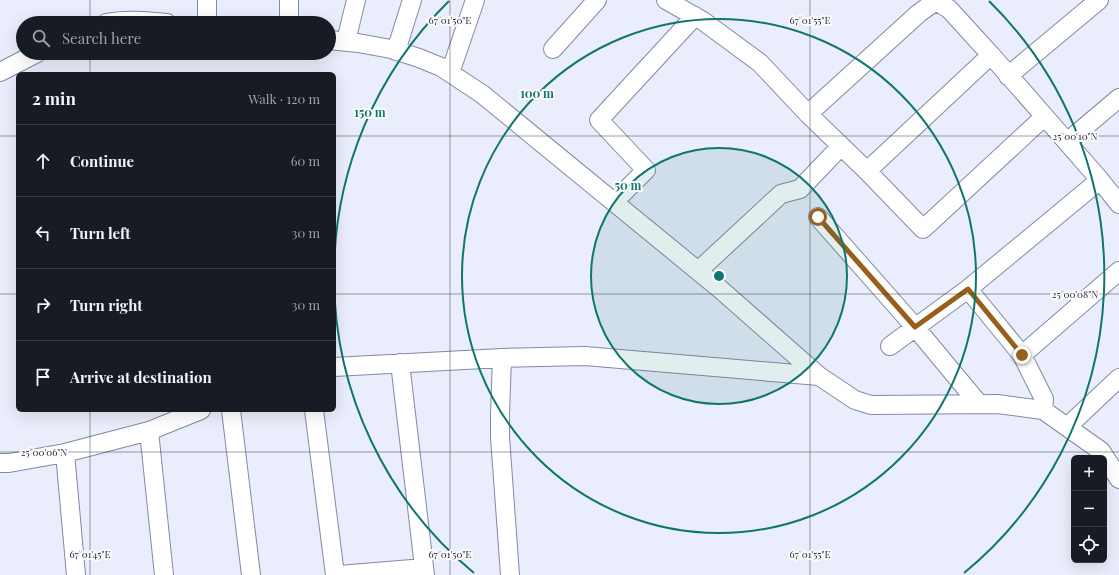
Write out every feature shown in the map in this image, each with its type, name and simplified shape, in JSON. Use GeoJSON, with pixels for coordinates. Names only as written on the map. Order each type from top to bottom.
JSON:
{"type":"FeatureCollection","features":[{"type":"Feature","properties":{"kind":"street"},"geometry":{"type":"LineString","coordinates":[[207,0],[207,16]]}},
{"type":"Feature","properties":{"kind":"street"},"geometry":{"type":"LineString","coordinates":[[289,16],[290,0]]}},
{"type":"Feature","properties":{"kind":"street"},"geometry":{"type":"LineString","coordinates":[[356,0],[338,41],[396,50],[419,58],[441,67],[482,94],[698,271],[819,376],[855,400],[871,405],[997,404],[1042,410],[1101,451],[1119,479]]}},
{"type":"Feature","properties":{"kind":"street"},"geometry":{"type":"LineString","coordinates":[[396,50],[412,0]]}},
{"type":"Feature","properties":{"kind":"street"},"geometry":{"type":"LineString","coordinates":[[450,73],[475,0]]}},
{"type":"Feature","properties":{"kind":"street"},"geometry":{"type":"LineString","coordinates":[[553,48],[597,0]]}},
{"type":"Feature","properties":{"kind":"street"},"geometry":{"type":"LineString","coordinates":[[666,0],[703,21],[760,63],[808,114],[867,171],[923,229],[1044,116]]}},
{"type":"Feature","properties":{"kind":"street"},"geometry":{"type":"LineString","coordinates":[[1008,76],[1099,0]]}},
{"type":"Feature","properties":{"kind":"street"},"geometry":{"type":"LineString","coordinates":[[808,114],[919,13],[936,1],[954,4],[1008,76],[1100,180],[1119,204]]}},
{"type":"Feature","properties":{"kind":"street"},"geometry":{"type":"LineString","coordinates":[[614,202],[646,170],[599,120],[695,16]]}},
{"type":"Feature","properties":{"kind":"street"},"geometry":{"type":"LineString","coordinates":[[867,171],[991,55]]}},
{"type":"Feature","properties":{"kind":"street"},"geometry":{"type":"LineString","coordinates":[[0,72],[23,60]]}},
{"type":"Feature","properties":{"kind":"street"},"geometry":{"type":"LineString","coordinates":[[1067,142],[1119,98]]}},
{"type":"Feature","properties":{"kind":"street"},"geometry":{"type":"LineString","coordinates":[[698,271],[781,194],[800,189],[841,146]]}},
{"type":"Feature","properties":{"kind":"street"},"geometry":{"type":"LineString","coordinates":[[890,346],[968,289],[1100,180]]}},
{"type":"Feature","properties":{"kind":"street"},"geometry":{"type":"LineString","coordinates":[[818,217],[915,327],[979,404]]}},
{"type":"Feature","properties":{"kind":"street"},"geometry":{"type":"LineString","coordinates":[[1022,355],[1119,271]]}},
{"type":"Feature","properties":{"kind":"street"},"geometry":{"type":"LineString","coordinates":[[968,289],[1022,355],[1044,400],[1042,410]]}},
{"type":"Feature","properties":{"kind":"street"},"geometry":{"type":"LineString","coordinates":[[336,367],[502,358],[585,356],[819,376]]}},
{"type":"Feature","properties":{"kind":"street"},"geometry":{"type":"LineString","coordinates":[[502,358],[500,437],[510,575]]}},
{"type":"Feature","properties":{"kind":"street"},"geometry":{"type":"LineString","coordinates":[[339,575],[424,571],[400,363]]}},
{"type":"Feature","properties":{"kind":"street"},"geometry":{"type":"LineString","coordinates":[[1067,427],[1119,378]]}},
{"type":"Feature","properties":{"kind":"street"},"geometry":{"type":"LineString","coordinates":[[0,463],[9,463],[65,453],[149,431],[196,412]]}},
{"type":"Feature","properties":{"kind":"street"},"geometry":{"type":"LineString","coordinates":[[231,412],[251,575]]}},
{"type":"Feature","properties":{"kind":"street"},"geometry":{"type":"LineString","coordinates":[[314,412],[335,575]]}},
{"type":"Feature","properties":{"kind":"street"},"geometry":{"type":"LineString","coordinates":[[149,431],[164,575]]}},
{"type":"Feature","properties":{"kind":"street"},"geometry":{"type":"LineString","coordinates":[[65,453],[76,575]]}},
{"type":"Feature","properties":{"kind":"route"},"geometry":{"type":"LineString","coordinates":[[818,217],[915,327],[968,289],[1022,355]]}}]}
